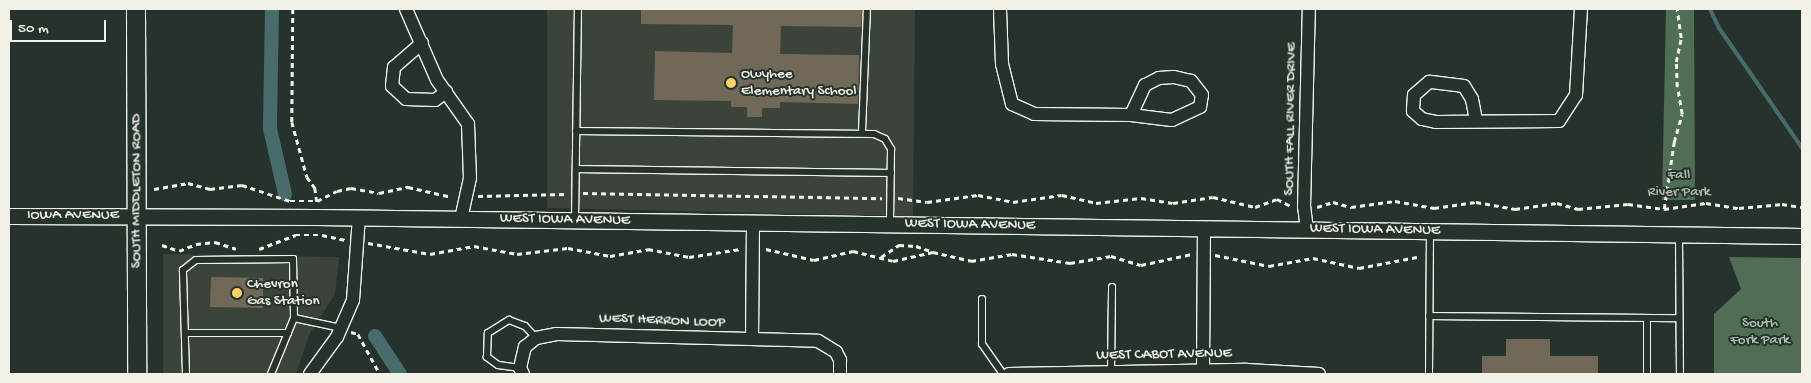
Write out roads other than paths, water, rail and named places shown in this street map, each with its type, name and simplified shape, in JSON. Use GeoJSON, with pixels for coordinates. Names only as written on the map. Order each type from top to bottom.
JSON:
{"type":"FeatureCollection","features":[{"type":"Feature","properties":{"kind":"main road","name":"SOUTH MIDDLETON ROAD"},"geometry":{"type":"LineString","coordinates":[[136,9],[137,374]]}},
{"type":"Feature","properties":{"kind":"street"},"geometry":{"type":"LineString","coordinates":[[406,9],[446,92],[468,124],[470,178],[461,219]]}},
{"type":"Feature","properties":{"kind":"street"},"geometry":{"type":"LineString","coordinates":[[1000,9],[1002,64],[1012,104],[1034,114],[1131,115],[1157,120],[1181,118],[1200,107],[1202,96],[1191,81],[1173,77],[1159,78],[1145,85],[1131,115]]}},
{"type":"Feature","properties":{"kind":"street","name":"SOUTH FALL RIVER DRIVE"},"geometry":{"type":"LineString","coordinates":[[1307,230],[1304,207],[1309,9]]}},
{"type":"Feature","properties":{"kind":"street"},"geometry":{"type":"LineString","coordinates":[[1476,120],[1472,99],[1464,86],[1430,82],[1414,96],[1413,111],[1422,119],[1436,122],[1476,120],[1501,124],[1559,122],[1576,95],[1581,9]]}},
{"type":"Feature","properties":{"kind":"street"},"geometry":{"type":"LineString","coordinates":[[422,43],[394,67],[392,86],[406,98],[435,100],[446,92]]}},
{"type":"Feature","properties":{"kind":"street","name":"IOWA AVENUE"},"geometry":{"type":"LineString","coordinates":[[9,216],[137,215]]}},
{"type":"Feature","properties":{"kind":"street","name":"WEST IOWA AVENUE"},"geometry":{"type":"LineString","coordinates":[[137,215],[1802,236]]}},
{"type":"Feature","properties":{"kind":"street"},"geometry":{"type":"LineString","coordinates":[[310,374],[341,328],[354,300],[360,217]]}},
{"type":"Feature","properties":{"kind":"street"},"geometry":{"type":"LineString","coordinates":[[752,339],[753,222]]}},
{"type":"Feature","properties":{"kind":"street"},"geometry":{"type":"LineString","coordinates":[[1203,371],[1204,228]]}},
{"type":"Feature","properties":{"kind":"street","name":"WEST HERRON LOOP"},"geometry":{"type":"LineString","coordinates":[[536,338],[558,334],[818,341],[830,346],[840,360],[840,374]]}},
{"type":"Feature","properties":{"kind":"street"},"geometry":{"type":"LineString","coordinates":[[521,371],[525,347],[536,338]]}},
{"type":"Feature","properties":{"kind":"street","name":"WEST CABOT AVENUE"},"geometry":{"type":"LineString","coordinates":[[1009,374],[1203,371],[1319,374]]}},
{"type":"Feature","properties":{"kind":"lane"},"geometry":{"type":"LineString","coordinates":[[575,220],[578,9]]}},
{"type":"Feature","properties":{"kind":"lane"},"geometry":{"type":"LineString","coordinates":[[862,132],[867,9]]}},
{"type":"Feature","properties":{"kind":"lane"},"geometry":{"type":"LineString","coordinates":[[576,132],[862,132],[885,138],[891,149],[890,224]]}},
{"type":"Feature","properties":{"kind":"lane"},"geometry":{"type":"LineString","coordinates":[[576,169],[890,173]]}},
{"type":"Feature","properties":{"kind":"lane"},"geometry":{"type":"LineString","coordinates":[[1429,374],[1430,231]]}},
{"type":"Feature","properties":{"kind":"lane"},"geometry":{"type":"LineString","coordinates":[[1678,234],[1680,374]]}},
{"type":"Feature","properties":{"kind":"lane"},"geometry":{"type":"LineString","coordinates":[[186,374],[183,270],[196,260],[294,259],[294,318],[271,374]]}},
{"type":"Feature","properties":{"kind":"lane"},"geometry":{"type":"LineString","coordinates":[[1111,372],[1112,287]]}},
{"type":"Feature","properties":{"kind":"lane"},"geometry":{"type":"LineString","coordinates":[[982,299],[982,344],[1003,374]]}},
{"type":"Feature","properties":{"kind":"lane"},"geometry":{"type":"LineString","coordinates":[[1430,316],[1679,318]]}},
{"type":"Feature","properties":{"kind":"lane"},"geometry":{"type":"LineString","coordinates":[[294,318],[341,328]]}},
{"type":"Feature","properties":{"kind":"lane"},"geometry":{"type":"LineString","coordinates":[[1647,318],[1647,374]]}},
{"type":"Feature","properties":{"kind":"lane"},"geometry":{"type":"LineString","coordinates":[[521,371],[498,365],[487,357],[488,333],[509,320],[525,326],[536,338]]}},
{"type":"Feature","properties":{"kind":"lane"},"geometry":{"type":"LineString","coordinates":[[185,333],[288,334]]}},
{"type":"Feature","properties":{"kind":"waterway"},"geometry":{"type":"LineString","coordinates":[[272,9],[270,129],[285,194]]}},
{"type":"Feature","properties":{"kind":"waterway"},"geometry":{"type":"LineString","coordinates":[[1710,9],[1719,28],[1802,148]]}},
{"type":"Feature","properties":{"kind":"waterway"},"geometry":{"type":"LineString","coordinates":[[375,336],[400,374]]}},
{"type":"Feature","properties":{"kind":"place","name":"Owyhee Elementary School"},"geometry":{"type":"Point","coordinates":[731,83]}},
{"type":"Feature","properties":{"kind":"place","name":"Chevron Gas Station"},"geometry":{"type":"Point","coordinates":[237,293]}},
{"type":"Feature","properties":{"kind":"park label","name":"Fall River Park"},"geometry":{"type":"Point","coordinates":[1679,184]}},
{"type":"Feature","properties":{"kind":"park label","name":"South Fork Park"},"geometry":{"type":"Point","coordinates":[1760,332]}}]}
